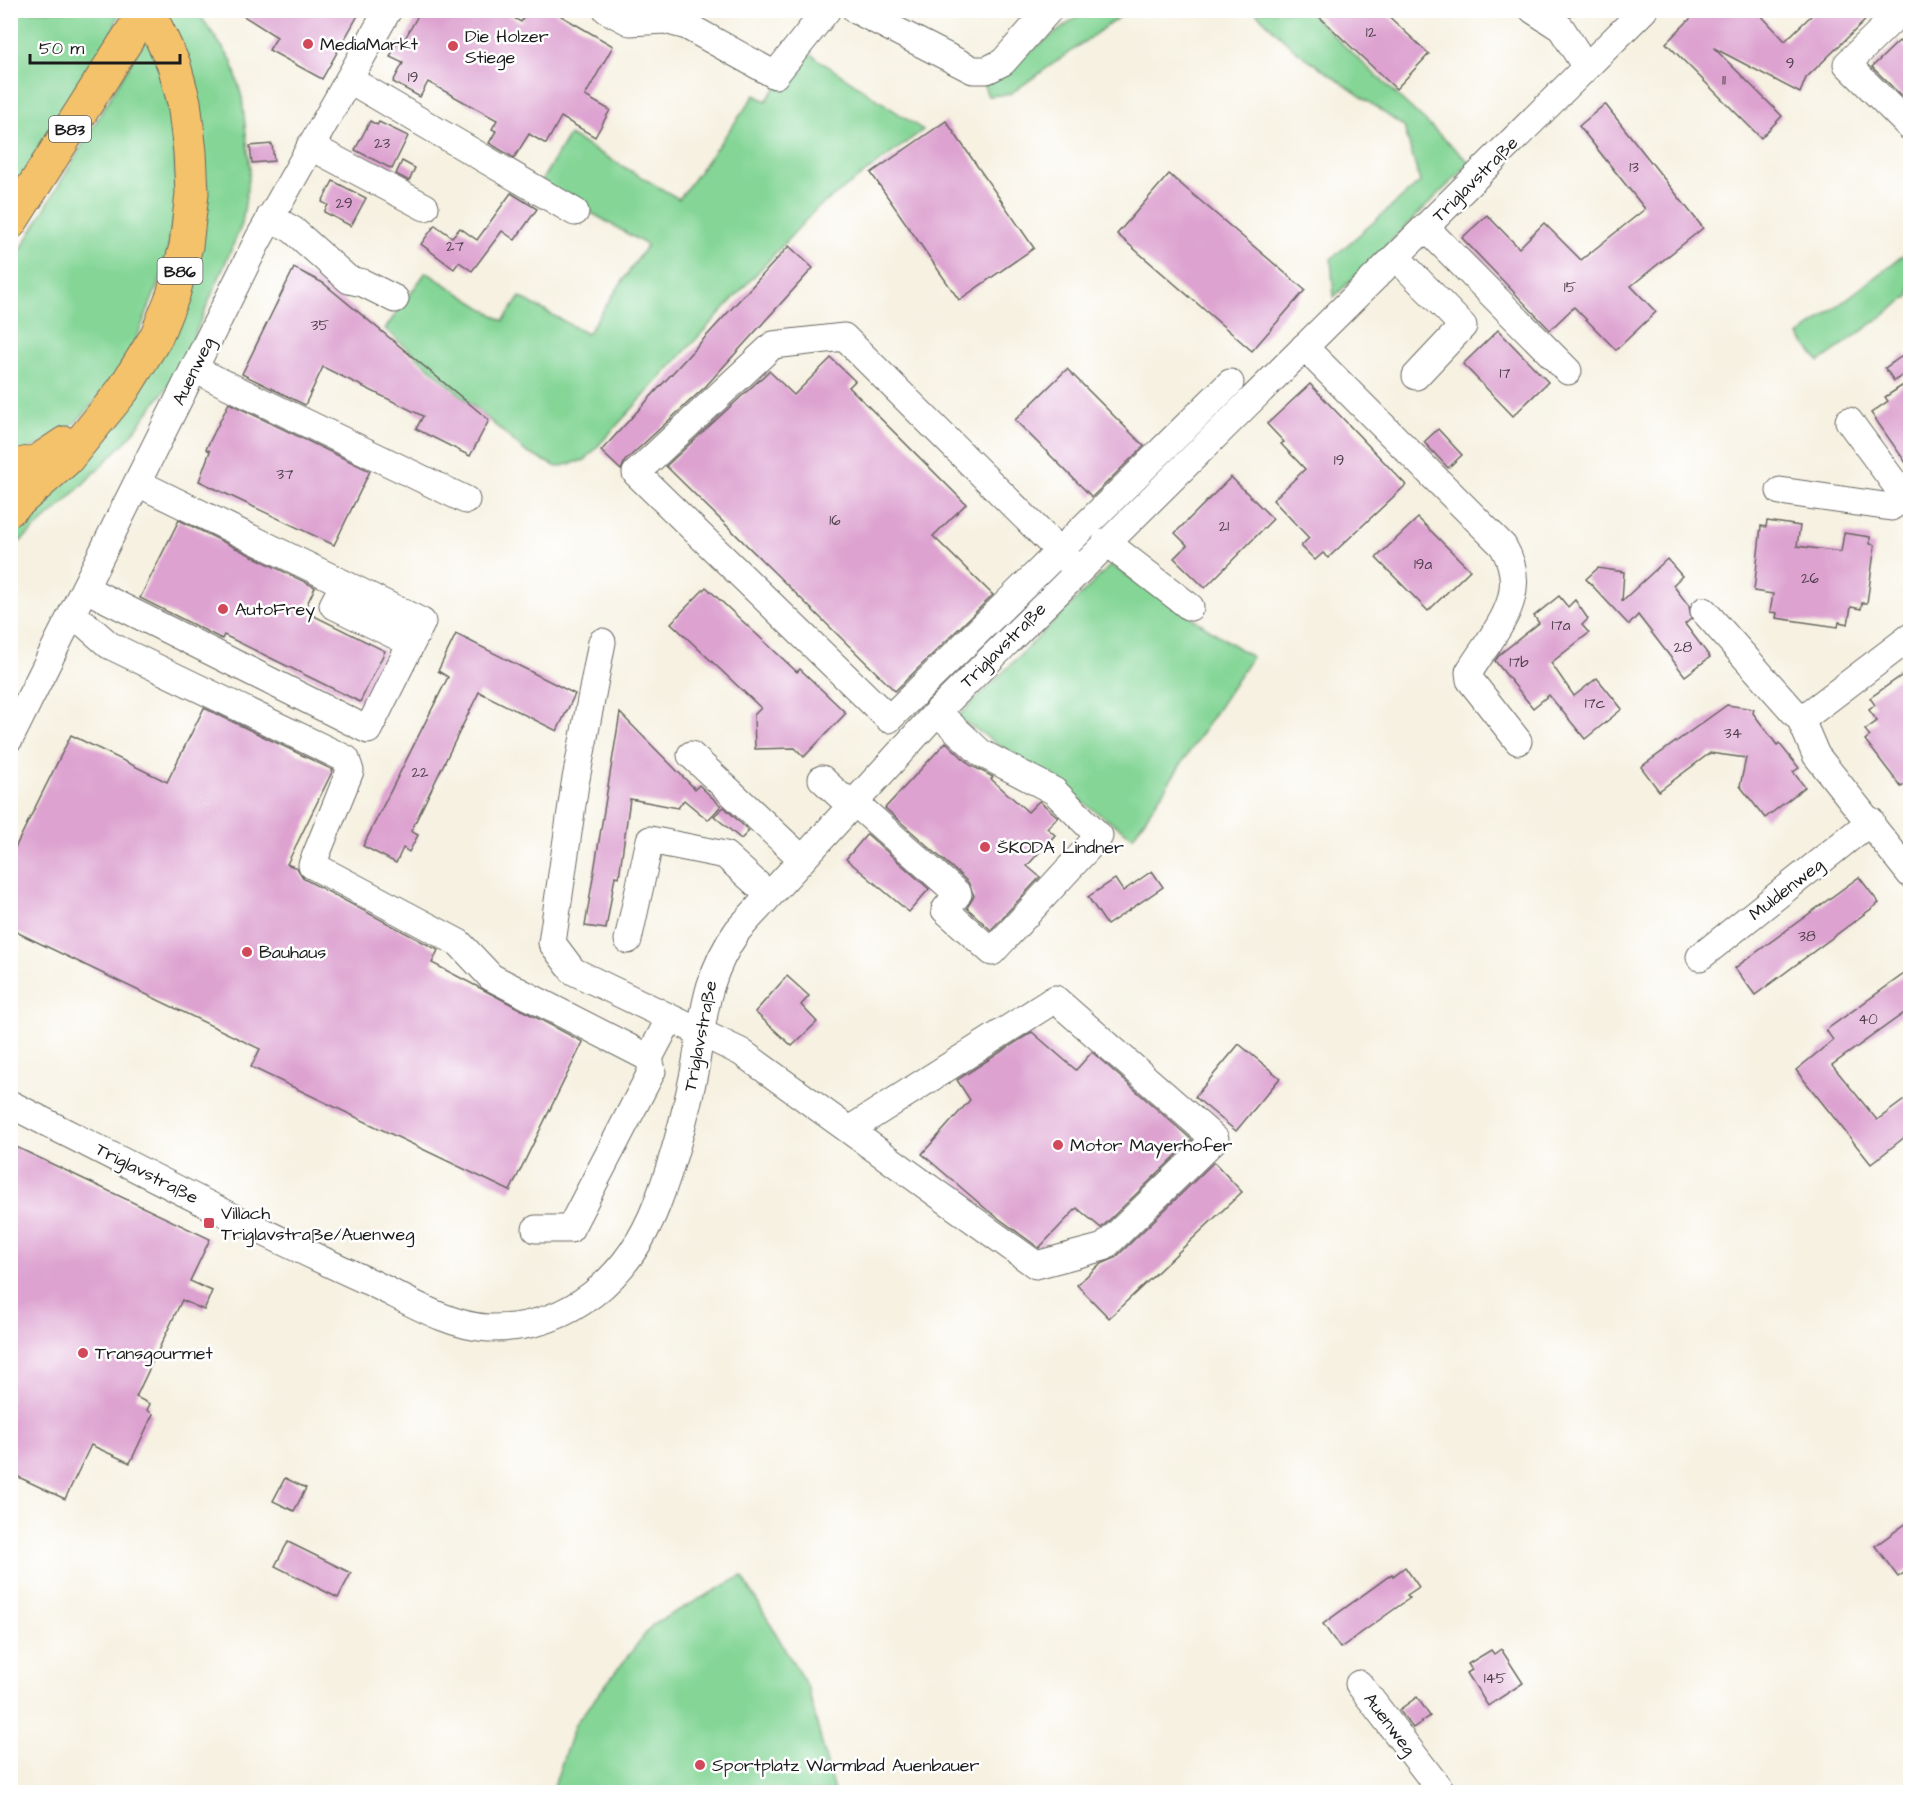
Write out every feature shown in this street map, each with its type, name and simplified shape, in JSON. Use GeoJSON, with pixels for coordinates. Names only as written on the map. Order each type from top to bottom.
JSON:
{"type":"FeatureCollection","features":[{"type":"Feature","properties":{"kind":"main road","name":"B86"},"geometry":{"type":"LineString","coordinates":[[99,419],[123,390],[150,346],[173,295],[186,246],[192,193],[184,102],[174,65],[147,10]]}},
{"type":"Feature","properties":{"kind":"main road","name":"B83"},"geometry":{"type":"LineString","coordinates":[[10,223],[147,10]]}},
{"type":"Feature","properties":{"kind":"main road"},"geometry":{"type":"LineString","coordinates":[[10,466],[38,461],[99,419]]}},
{"type":"Feature","properties":{"kind":"main road"},"geometry":{"type":"LineString","coordinates":[[10,509],[67,459],[99,419]]}},
{"type":"Feature","properties":{"kind":"street","name":"Auenweg"},"geometry":{"type":"LineString","coordinates":[[10,738],[270,217],[350,81],[388,10]]}},
{"type":"Feature","properties":{"kind":"street"},"geometry":{"type":"LineString","coordinates":[[607,10],[630,22],[665,20],[687,26],[775,75],[827,10]]}},
{"type":"Feature","properties":{"kind":"street"},"geometry":{"type":"LineString","coordinates":[[856,10],[973,70],[987,70],[1003,62],[1049,10]]}},
{"type":"Feature","properties":{"kind":"street"},"geometry":{"type":"LineString","coordinates":[[1533,10],[1561,28],[1586,67]]}},
{"type":"Feature","properties":{"kind":"street","name":"Triglavstraße"},"geometry":{"type":"LineString","coordinates":[[10,1104],[314,1257],[459,1323],[487,1328],[515,1326],[545,1320],[571,1310],[599,1292],[641,1240],[657,1204],[678,1138],[694,1072],[708,988],[715,968],[732,938],[768,894],[937,712],[1069,561],[1106,542],[1644,10]]}},
{"type":"Feature","properties":{"kind":"street"},"geometry":{"type":"LineString","coordinates":[[1902,10],[1847,64],[1911,127]]}},
{"type":"Feature","properties":{"kind":"street"},"geometry":{"type":"LineString","coordinates":[[350,81],[575,212]]}},
{"type":"Feature","properties":{"kind":"street"},"geometry":{"type":"LineString","coordinates":[[310,146],[425,207]]}},
{"type":"Feature","properties":{"kind":"street"},"geometry":{"type":"LineString","coordinates":[[270,217],[293,230],[349,280],[363,283],[395,299]]}},
{"type":"Feature","properties":{"kind":"street"},"geometry":{"type":"LineString","coordinates":[[1426,228],[1568,371]]}},
{"type":"Feature","properties":{"kind":"street"},"geometry":{"type":"LineString","coordinates":[[1396,257],[1463,326],[1416,376]]}},
{"type":"Feature","properties":{"kind":"street"},"geometry":{"type":"LineString","coordinates":[[1069,561],[844,337],[772,345],[636,473],[889,719],[1069,561],[1230,383]]}},
{"type":"Feature","properties":{"kind":"street"},"geometry":{"type":"LineString","coordinates":[[1304,347],[1503,546],[1515,574],[1515,589],[1508,611],[1469,672],[1470,680],[1518,741]]}},
{"type":"Feature","properties":{"kind":"street"},"geometry":{"type":"LineString","coordinates":[[194,369],[466,500]]}},
{"type":"Feature","properties":{"kind":"street"},"geometry":{"type":"LineString","coordinates":[[1780,491],[1891,507],[1907,501],[1849,421]]}},
{"type":"Feature","properties":{"kind":"street"},"geometry":{"type":"LineString","coordinates":[[86,589],[368,730],[422,622],[138,483]]}},
{"type":"Feature","properties":{"kind":"street"},"geometry":{"type":"LineString","coordinates":[[1106,542],[1190,607]]}},
{"type":"Feature","properties":{"kind":"street"},"geometry":{"type":"LineString","coordinates":[[1704,611],[1802,720],[1816,755],[1871,821],[1911,874]]}},
{"type":"Feature","properties":{"kind":"street"},"geometry":{"type":"LineString","coordinates":[[72,617],[85,624],[109,645],[346,759],[350,771],[312,865],[459,944],[491,978],[649,1058]]}},
{"type":"Feature","properties":{"kind":"street"},"geometry":{"type":"LineString","coordinates":[[1802,720],[1911,637]]}},
{"type":"Feature","properties":{"kind":"street"},"geometry":{"type":"LineString","coordinates":[[602,642],[575,784],[552,944],[573,971],[741,1052],[849,1130],[1036,1265],[1104,1247],[1215,1139],[1055,999],[849,1130]]}},
{"type":"Feature","properties":{"kind":"street"},"geometry":{"type":"LineString","coordinates":[[822,779],[840,796],[854,801],[958,894],[945,910],[992,952],[1099,836],[1054,791],[981,753],[937,712]]}},
{"type":"Feature","properties":{"kind":"street"},"geometry":{"type":"LineString","coordinates":[[691,755],[801,858]]}},
{"type":"Feature","properties":{"kind":"street","name":"Muldenweg"},"geometry":{"type":"LineString","coordinates":[[1700,957],[1871,821]]}},
{"type":"Feature","properties":{"kind":"street"},"geometry":{"type":"LineString","coordinates":[[628,940],[650,840],[725,855],[768,894]]}},
{"type":"Feature","properties":{"kind":"street"},"geometry":{"type":"LineString","coordinates":[[536,1229],[570,1229],[652,1071],[649,1058],[670,1018]]}},
{"type":"Feature","properties":{"kind":"street","name":"Auenweg"},"geometry":{"type":"LineString","coordinates":[[1359,1684],[1442,1792]]}},
{"type":"Feature","properties":{"kind":"green space"},"geometry":{"type":"Polygon","coordinates":[[[11,11],[120,11],[110,39],[11,196],[11,11]]]}},
{"type":"Feature","properties":{"kind":"green space"},"geometry":{"type":"Polygon","coordinates":[[[166,11],[197,11],[232,61],[242,98],[250,169],[242,224],[179,371],[130,437],[66,501],[11,550],[10,522],[193,275],[166,11]]]}},
{"type":"Feature","properties":{"kind":"green space"},"geometry":{"type":"Polygon","coordinates":[[[1085,11],[1128,11],[1010,94],[988,96],[984,86],[1085,11]]]}},
{"type":"Feature","properties":{"kind":"green space"},"geometry":{"type":"Polygon","coordinates":[[[1254,11],[1307,11],[1470,163],[1334,297],[1331,259],[1420,182],[1404,127],[1295,50],[1254,11]]]}},
{"type":"Feature","properties":{"kind":"green space"},"geometry":{"type":"Polygon","coordinates":[[[147,35],[175,128],[176,207],[165,267],[136,340],[114,379],[83,415],[60,436],[10,457],[10,268],[147,35]]]}},
{"type":"Feature","properties":{"kind":"green space"},"geometry":{"type":"Polygon","coordinates":[[[804,50],[923,130],[815,210],[585,460],[557,467],[526,452],[385,329],[426,272],[503,321],[520,297],[587,334],[647,245],[540,183],[569,135],[679,199],[755,95],[766,101],[804,50]]]}},
{"type":"Feature","properties":{"kind":"green space"},"geometry":{"type":"Polygon","coordinates":[[[1910,250],[1910,296],[1819,362],[1799,336],[1910,250]]]}},
{"type":"Feature","properties":{"kind":"green space"},"geometry":{"type":"Polygon","coordinates":[[[1111,565],[1252,657],[1133,837],[958,717],[1111,565]]]}},
{"type":"Feature","properties":{"kind":"green space"},"geometry":{"type":"Polygon","coordinates":[[[742,1576],[808,1688],[834,1792],[552,1792],[575,1724],[653,1624],[742,1576]]]}},
{"type":"Feature","properties":{"kind":"building","name":"MediaMarkt"},"geometry":{"type":"Polygon","coordinates":[[[234,10],[361,10],[322,79],[269,50],[277,37],[234,10]]]}},
{"type":"Feature","properties":{"kind":"building"},"geometry":{"type":"Polygon","coordinates":[[[421,10],[500,10],[521,22],[528,10],[551,10],[613,46],[585,96],[610,110],[595,137],[561,117],[546,144],[529,134],[514,158],[489,143],[496,131],[492,129],[497,120],[428,82],[420,97],[393,82],[403,63],[390,57],[397,42],[402,44],[421,10]]]}},
{"type":"Feature","properties":{"kind":"building"},"geometry":{"type":"Polygon","coordinates":[[[1312,10],[1382,10],[1429,54],[1396,89],[1312,10]]]}},
{"type":"Feature","properties":{"kind":"building"},"geometry":{"type":"Polygon","coordinates":[[[1699,10],[1756,10],[1785,41],[1817,10],[1876,10],[1806,78],[1800,93],[1714,48],[1782,116],[1761,138],[1666,43],[1699,10]]]}},
{"type":"Feature","properties":{"kind":"building"},"geometry":{"type":"Polygon","coordinates":[[[1899,41],[1911,53],[1911,105],[1872,67],[1899,41]]]}},
{"type":"Feature","properties":{"kind":"building"},"geometry":{"type":"Polygon","coordinates":[[[1605,104],[1703,228],[1631,286],[1656,312],[1616,350],[1574,307],[1550,330],[1462,238],[1487,215],[1519,248],[1544,223],[1581,260],[1645,209],[1579,126],[1605,104]]]}},
{"type":"Feature","properties":{"kind":"building"},"geometry":{"type":"Polygon","coordinates":[[[370,121],[377,125],[379,122],[408,136],[392,169],[355,150],[370,121]]]}},
{"type":"Feature","properties":{"kind":"building"},"geometry":{"type":"Polygon","coordinates":[[[946,121],[1034,248],[959,300],[871,173],[946,121]]]}},
{"type":"Feature","properties":{"kind":"building"},"geometry":{"type":"Polygon","coordinates":[[[272,144],[274,161],[252,163],[250,146],[272,144]]]}},
{"type":"Feature","properties":{"kind":"building"},"geometry":{"type":"Polygon","coordinates":[[[402,161],[415,168],[409,181],[396,174],[402,161]]]}},
{"type":"Feature","properties":{"kind":"building"},"geometry":{"type":"Polygon","coordinates":[[[1169,174],[1305,290],[1252,351],[1117,234],[1169,174]]]}},
{"type":"Feature","properties":{"kind":"building"},"geometry":{"type":"Polygon","coordinates":[[[333,181],[366,198],[351,226],[324,212],[328,205],[322,202],[333,181]]]}},
{"type":"Feature","properties":{"kind":"building"},"geometry":{"type":"Polygon","coordinates":[[[511,193],[537,209],[515,240],[502,231],[472,271],[459,262],[454,269],[421,244],[435,225],[452,237],[460,228],[477,240],[511,193]]]}},
{"type":"Feature","properties":{"kind":"building"},"geometry":{"type":"Polygon","coordinates":[[[789,246],[813,268],[705,387],[625,461],[621,470],[601,451],[789,246]]]}},
{"type":"Feature","properties":{"kind":"building"},"geometry":{"type":"Polygon","coordinates":[[[294,268],[323,283],[489,420],[470,456],[416,429],[423,416],[323,367],[305,405],[242,374],[294,268]]]}},
{"type":"Feature","properties":{"kind":"building"},"geometry":{"type":"Polygon","coordinates":[[[1498,330],[1548,382],[1513,416],[1463,364],[1498,330]]]}},
{"type":"Feature","properties":{"kind":"building"},"geometry":{"type":"Polygon","coordinates":[[[1905,354],[1911,362],[1911,370],[1894,381],[1885,368],[1905,354]]]}},
{"type":"Feature","properties":{"kind":"building"},"geometry":{"type":"Polygon","coordinates":[[[831,358],[855,381],[849,387],[966,504],[933,536],[993,595],[895,691],[666,466],[769,371],[794,395],[831,358]]]}},
{"type":"Feature","properties":{"kind":"building"},"geometry":{"type":"Polygon","coordinates":[[[1067,369],[1144,446],[1092,497],[1015,420],[1067,369]]]}},
{"type":"Feature","properties":{"kind":"building"},"geometry":{"type":"Polygon","coordinates":[[[1911,380],[1911,470],[1871,413],[1888,401],[1885,397],[1911,380]]]}},
{"type":"Feature","properties":{"kind":"building"},"geometry":{"type":"Polygon","coordinates":[[[1310,384],[1406,485],[1328,558],[1323,553],[1315,560],[1301,546],[1309,538],[1273,500],[1305,469],[1281,444],[1284,442],[1267,424],[1310,384]]]}},
{"type":"Feature","properties":{"kind":"building"},"geometry":{"type":"Polygon","coordinates":[[[229,403],[370,471],[334,545],[199,481],[210,451],[206,449],[229,403]]]}},
{"type":"Feature","properties":{"kind":"building"},"geometry":{"type":"Polygon","coordinates":[[[1438,429],[1462,455],[1448,468],[1424,442],[1438,429]]]}},
{"type":"Feature","properties":{"kind":"building"},"geometry":{"type":"Polygon","coordinates":[[[1231,477],[1273,519],[1205,588],[1174,558],[1187,545],[1175,533],[1231,477]]]}},
{"type":"Feature","properties":{"kind":"building"},"geometry":{"type":"Polygon","coordinates":[[[1418,518],[1470,570],[1428,611],[1376,558],[1418,518]]]}},
{"type":"Feature","properties":{"kind":"building","name":"AutoFrey"},"geometry":{"type":"Polygon","coordinates":[[[179,520],[315,587],[304,611],[385,651],[360,702],[224,635],[222,639],[140,598],[179,520]]]}},
{"type":"Feature","properties":{"kind":"building"},"geometry":{"type":"Polygon","coordinates":[[[1767,521],[1800,526],[1797,546],[1841,552],[1844,533],[1870,537],[1870,544],[1875,545],[1867,603],[1862,603],[1861,609],[1851,607],[1848,624],[1839,622],[1838,627],[1776,618],[1777,613],[1770,612],[1773,594],[1754,591],[1761,526],[1766,527],[1767,521]]]}},
{"type":"Feature","properties":{"kind":"building"},"geometry":{"type":"Polygon","coordinates":[[[1667,559],[1682,576],[1673,585],[1689,606],[1691,619],[1685,624],[1710,657],[1685,676],[1638,615],[1629,625],[1586,579],[1598,568],[1624,572],[1622,601],[1667,559]]]}},
{"type":"Feature","properties":{"kind":"building"},"geometry":{"type":"Polygon","coordinates":[[[706,587],[797,672],[800,669],[846,713],[804,757],[795,748],[755,749],[754,715],[761,708],[671,623],[706,587]]]}},
{"type":"Feature","properties":{"kind":"building"},"geometry":{"type":"Polygon","coordinates":[[[1559,596],[1568,607],[1575,600],[1588,619],[1582,625],[1589,633],[1551,663],[1574,696],[1597,678],[1622,709],[1585,739],[1549,695],[1533,708],[1495,661],[1500,654],[1539,623],[1534,616],[1559,596]]]}},
{"type":"Feature","properties":{"kind":"building"},"geometry":{"type":"Polygon","coordinates":[[[456,634],[575,694],[557,731],[479,692],[411,831],[418,835],[409,852],[403,848],[396,863],[363,846],[448,677],[438,671],[456,634]]]}},
{"type":"Feature","properties":{"kind":"building"},"geometry":{"type":"Polygon","coordinates":[[[1911,669],[1911,781],[1901,787],[1865,740],[1870,736],[1865,730],[1877,721],[1869,710],[1875,705],[1870,698],[1911,669]]]}},
{"type":"Feature","properties":{"kind":"building"},"geometry":{"type":"Polygon","coordinates":[[[1727,705],[1754,709],[1753,713],[1777,745],[1779,743],[1799,768],[1793,772],[1805,787],[1765,818],[1740,786],[1746,758],[1710,753],[1659,791],[1641,767],[1727,705]]]}},
{"type":"Feature","properties":{"kind":"building","name":"Bauhaus"},"geometry":{"type":"Polygon","coordinates":[[[204,708],[333,770],[287,864],[297,868],[304,879],[438,950],[432,963],[583,1042],[510,1191],[251,1067],[260,1049],[10,929],[10,858],[71,735],[167,782],[204,708]]]}},
{"type":"Feature","properties":{"kind":"building"},"geometry":{"type":"Polygon","coordinates":[[[620,713],[695,789],[699,785],[721,806],[708,820],[684,800],[678,808],[630,799],[619,877],[615,876],[606,929],[585,926],[620,713]]]}},
{"type":"Feature","properties":{"kind":"building","name":"ŠKODA Lindner"},"geometry":{"type":"Polygon","coordinates":[[[946,742],[970,765],[993,777],[991,779],[1028,812],[1039,801],[1058,817],[1047,828],[1055,835],[1027,866],[1040,877],[991,930],[967,908],[974,896],[968,882],[885,808],[946,742]]]}},
{"type":"Feature","properties":{"kind":"building"},"geometry":{"type":"Polygon","coordinates":[[[724,807],[749,831],[741,839],[714,816],[724,807]]]}},
{"type":"Feature","properties":{"kind":"building"},"geometry":{"type":"Polygon","coordinates":[[[867,834],[929,889],[909,912],[846,859],[867,834]]]}},
{"type":"Feature","properties":{"kind":"building"},"geometry":{"type":"Polygon","coordinates":[[[1152,871],[1163,887],[1107,925],[1088,897],[1115,879],[1123,891],[1152,871]]]}},
{"type":"Feature","properties":{"kind":"building"},"geometry":{"type":"Polygon","coordinates":[[[1859,877],[1879,903],[1755,995],[1735,968],[1859,877]]]}},
{"type":"Feature","properties":{"kind":"building"},"geometry":{"type":"Polygon","coordinates":[[[1911,969],[1911,1008],[1832,1065],[1877,1120],[1911,1095],[1911,1132],[1871,1164],[1796,1070],[1833,1040],[1826,1030],[1911,969]]]}},
{"type":"Feature","properties":{"kind":"building"},"geometry":{"type":"Polygon","coordinates":[[[787,976],[809,996],[801,1005],[817,1022],[792,1046],[755,1012],[787,976]]]}},
{"type":"Feature","properties":{"kind":"building","name":"Motor Mayerhofer"},"geometry":{"type":"Polygon","coordinates":[[[1032,1032],[1076,1070],[1092,1052],[1192,1140],[1101,1228],[1077,1208],[1039,1248],[986,1209],[922,1154],[970,1100],[957,1080],[1032,1032]]]}},
{"type":"Feature","properties":{"kind":"building"},"geometry":{"type":"Polygon","coordinates":[[[1239,1044],[1280,1078],[1236,1131],[1195,1097],[1239,1044]]]}},
{"type":"Feature","properties":{"kind":"building","name":"Transgourmet"},"geometry":{"type":"Polygon","coordinates":[[[10,1144],[210,1239],[190,1281],[212,1291],[204,1310],[182,1300],[136,1397],[150,1404],[147,1410],[153,1414],[130,1463],[91,1445],[65,1499],[10,1473],[10,1144]]]}},
{"type":"Feature","properties":{"kind":"building"},"geometry":{"type":"Polygon","coordinates":[[[1214,1162],[1242,1192],[1109,1318],[1077,1285],[1099,1265],[1115,1258],[1214,1162]]]}},
{"type":"Feature","properties":{"kind":"building"},"geometry":{"type":"Polygon","coordinates":[[[285,1478],[306,1488],[294,1511],[273,1501],[285,1478]]]}},
{"type":"Feature","properties":{"kind":"building"},"geometry":{"type":"Polygon","coordinates":[[[1911,1520],[1911,1568],[1898,1577],[1875,1546],[1911,1520]]]}},
{"type":"Feature","properties":{"kind":"building"},"geometry":{"type":"Polygon","coordinates":[[[288,1542],[351,1573],[338,1598],[275,1566],[288,1542]]]}},
{"type":"Feature","properties":{"kind":"building"},"geometry":{"type":"Polygon","coordinates":[[[1405,1567],[1419,1587],[1407,1595],[1410,1598],[1340,1648],[1323,1624],[1405,1567]]]}},
{"type":"Feature","properties":{"kind":"building"},"geometry":{"type":"Polygon","coordinates":[[[1501,1649],[1523,1683],[1488,1706],[1467,1673],[1472,1670],[1468,1664],[1491,1650],[1494,1654],[1501,1649]]]}},
{"type":"Feature","properties":{"kind":"building"},"geometry":{"type":"Polygon","coordinates":[[[1417,1697],[1430,1716],[1413,1728],[1399,1710],[1417,1697]]]}},
{"type":"Feature","properties":{"kind":"place","name":"MediaMarkt"},"geometry":{"type":"Point","coordinates":[308,44]}},
{"type":"Feature","properties":{"kind":"place","name":"Die Holzer Stiege"},"geometry":{"type":"Point","coordinates":[453,46]}},
{"type":"Feature","properties":{"kind":"place","name":"AutoFrey"},"geometry":{"type":"Point","coordinates":[223,609]}},
{"type":"Feature","properties":{"kind":"place","name":"ŠKODA Lindner"},"geometry":{"type":"Point","coordinates":[985,847]}},
{"type":"Feature","properties":{"kind":"place","name":"Bauhaus"},"geometry":{"type":"Point","coordinates":[247,952]}},
{"type":"Feature","properties":{"kind":"place","name":"Motor Mayerhofer"},"geometry":{"type":"Point","coordinates":[1058,1145]}},
{"type":"Feature","properties":{"kind":"place","name":"Villach Triglavstraße/Auenweg"},"geometry":{"type":"Point","coordinates":[209,1223]}},
{"type":"Feature","properties":{"kind":"place","name":"Transgourmet"},"geometry":{"type":"Point","coordinates":[83,1353]}},
{"type":"Feature","properties":{"kind":"place","name":"Sportplatz Warmbad Auenbauer"},"geometry":{"type":"Point","coordinates":[700,1765]}}]}
